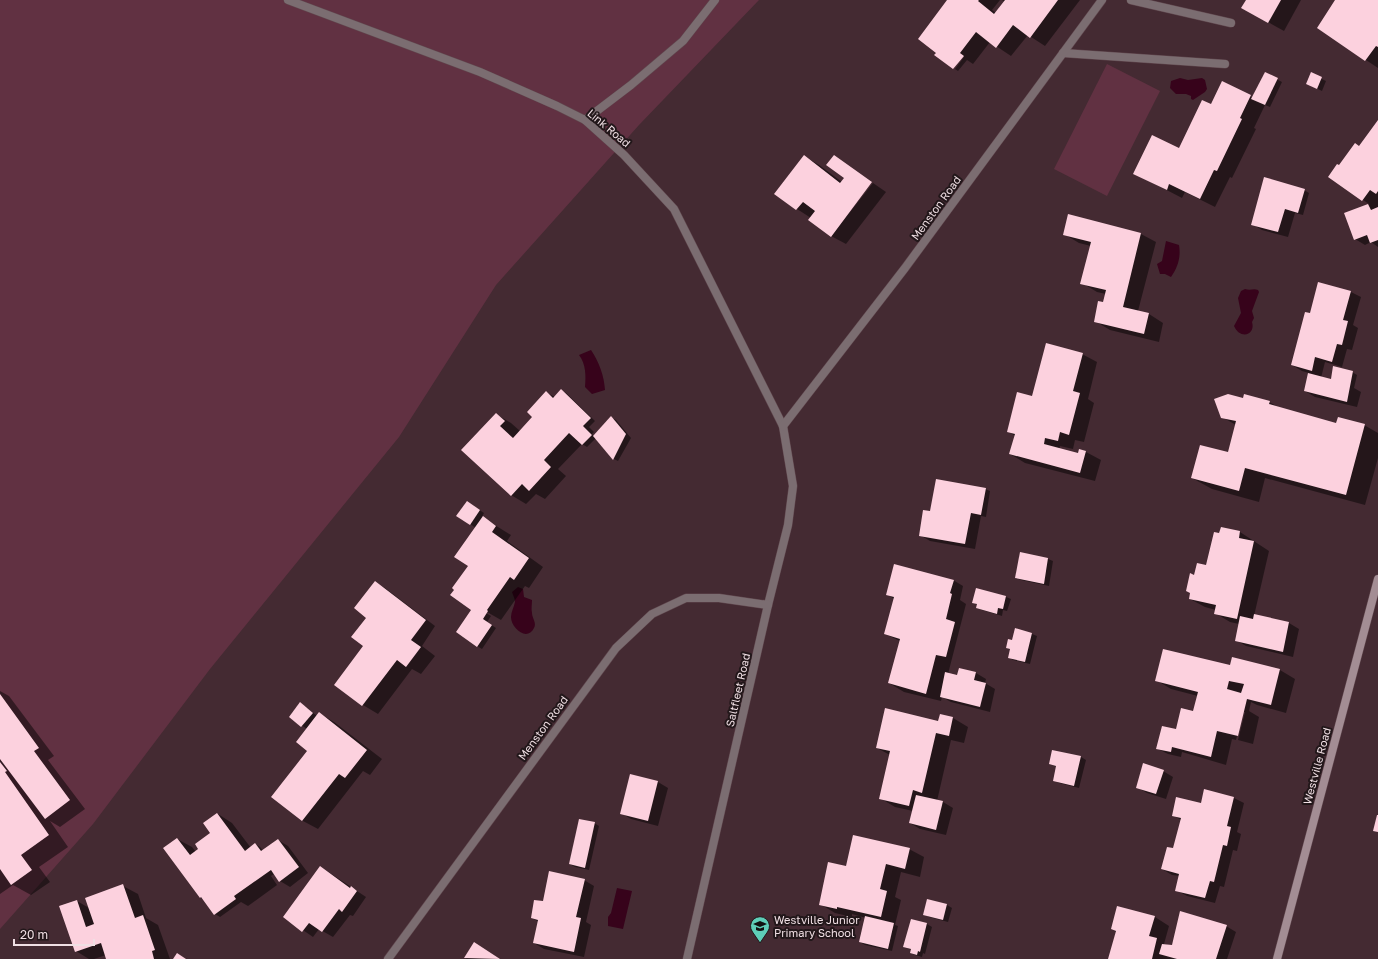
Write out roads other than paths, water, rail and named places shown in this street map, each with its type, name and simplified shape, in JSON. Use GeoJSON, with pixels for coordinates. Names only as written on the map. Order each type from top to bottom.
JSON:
{"type":"FeatureCollection","features":[{"type":"Feature","properties":{"kind":"street","name":"Link Road"},"geometry":{"type":"LineString","coordinates":[[288,0],[480,72],[585,120],[624,155],[674,209],[783,426]]}},
{"type":"Feature","properties":{"kind":"street"},"geometry":{"type":"LineString","coordinates":[[585,120],[631,85],[683,41],[715,0]]}},
{"type":"Feature","properties":{"kind":"street","name":"Menston Road"},"geometry":{"type":"LineString","coordinates":[[783,426],[906,268],[1102,0]]}},
{"type":"Feature","properties":{"kind":"street"},"geometry":{"type":"LineString","coordinates":[[1132,0],[1231,23]]}},
{"type":"Feature","properties":{"kind":"street"},"geometry":{"type":"LineString","coordinates":[[1063,52],[1225,64]]}},
{"type":"Feature","properties":{"kind":"street","name":"Saltfleet Road"},"geometry":{"type":"LineString","coordinates":[[687,959],[768,605],[788,525],[793,486],[783,426]]}},
{"type":"Feature","properties":{"kind":"street","name":"Westville Road"},"geometry":{"type":"LineString","coordinates":[[1277,959],[1378,579]]}},
{"type":"Feature","properties":{"kind":"street","name":"Menston Road"},"geometry":{"type":"LineString","coordinates":[[388,959],[616,648],[652,614],[686,598],[719,598],[768,605]]}},
{"type":"Feature","properties":{"kind":"place","name":"Westville Junior Primary School"},"geometry":{"type":"Point","coordinates":[760,943]}}]}
